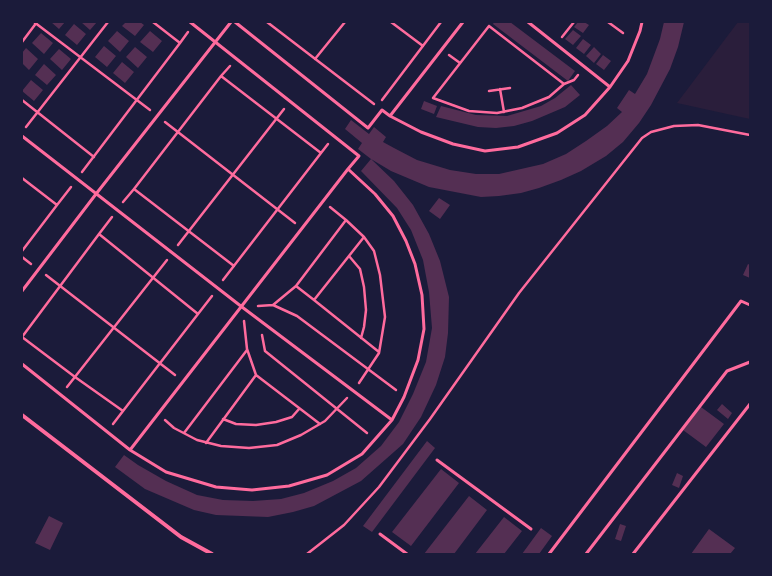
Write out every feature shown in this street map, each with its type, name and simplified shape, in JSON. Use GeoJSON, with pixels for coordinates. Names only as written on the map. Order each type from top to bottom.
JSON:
{"type":"FeatureCollection","features":[{"type":"Feature","properties":{"kind":"street"},"geometry":{"type":"LineString","coordinates":[[22,415],[181,537],[212,554]]}},
{"type":"Feature","properties":{"kind":"lane"},"geometry":{"type":"LineString","coordinates":[[130,450],[359,156],[190,22]]}},
{"type":"Feature","properties":{"kind":"lane"},"geometry":{"type":"LineString","coordinates":[[22,291],[96,194],[232,22]]}},
{"type":"Feature","properties":{"kind":"lane"},"geometry":{"type":"LineString","coordinates":[[235,22],[368,128],[382,110],[390,116],[421,132],[453,144],[485,151],[518,147],[557,133],[586,114],[610,87],[628,61],[642,22]]}},
{"type":"Feature","properties":{"kind":"lane"},"geometry":{"type":"LineString","coordinates":[[390,116],[463,22]]}},
{"type":"Feature","properties":{"kind":"lane"},"geometry":{"type":"LineString","coordinates":[[528,22],[610,87]]}},
{"type":"Feature","properties":{"kind":"lane"},"geometry":{"type":"LineString","coordinates":[[22,136],[242,307],[392,420]]}},
{"type":"Feature","properties":{"kind":"lane"},"geometry":{"type":"LineString","coordinates":[[22,364],[130,450],[166,472],[216,487],[252,490],[289,486],[327,475],[362,454],[392,420],[404,396],[418,360],[424,329],[422,295],[415,264],[406,240],[393,216],[375,194],[348,169]]}},
{"type":"Feature","properties":{"kind":"lane"},"geometry":{"type":"LineString","coordinates":[[549,554],[741,301],[750,305]]}},
{"type":"Feature","properties":{"kind":"lane"},"geometry":{"type":"LineString","coordinates":[[586,554],[727,371],[750,362]]}},
{"type":"Feature","properties":{"kind":"lane"},"geometry":{"type":"LineString","coordinates":[[633,554],[750,404]]}},
{"type":"Feature","properties":{"kind":"lane"},"geometry":{"type":"LineString","coordinates":[[436,460],[531,529]]}},
{"type":"Feature","properties":{"kind":"lane"},"geometry":{"type":"LineString","coordinates":[[380,534],[407,554]]}},
{"type":"Feature","properties":{"kind":"path"},"geometry":{"type":"LineString","coordinates":[[22,132],[108,22]]}},
{"type":"Feature","properties":{"kind":"path"},"geometry":{"type":"LineString","coordinates":[[22,100],[94,157],[180,43],[153,22]]}},
{"type":"Feature","properties":{"kind":"path"},"geometry":{"type":"LineString","coordinates":[[267,22],[382,110]]}},
{"type":"Feature","properties":{"kind":"path"},"geometry":{"type":"LineString","coordinates":[[315,59],[345,22]]}},
{"type":"Feature","properties":{"kind":"path"},"geometry":{"type":"LineString","coordinates":[[391,22],[423,46]]}},
{"type":"Feature","properties":{"kind":"path"},"geometry":{"type":"LineString","coordinates":[[377,106],[441,22]]}},
{"type":"Feature","properties":{"kind":"path"},"geometry":{"type":"LineString","coordinates":[[556,44],[574,22]]}},
{"type":"Feature","properties":{"kind":"path"},"geometry":{"type":"LineString","coordinates":[[608,22],[623,33]]}},
{"type":"Feature","properties":{"kind":"path"},"geometry":{"type":"LineString","coordinates":[[22,42],[36,23],[81,56],[301,229]]}},
{"type":"Feature","properties":{"kind":"path"},"geometry":{"type":"LineString","coordinates":[[564,84],[489,26],[433,98],[469,110],[497,113],[504,112],[522,108],[550,97],[564,84],[574,80],[585,67]]}},
{"type":"Feature","properties":{"kind":"path"},"geometry":{"type":"LineString","coordinates":[[221,76],[321,153],[234,266],[134,189],[178,132],[221,76]]}},
{"type":"Feature","properties":{"kind":"path"},"geometry":{"type":"LineString","coordinates":[[489,91],[510,88]]}},
{"type":"Feature","properties":{"kind":"path"},"geometry":{"type":"LineString","coordinates":[[500,89],[504,112]]}},
{"type":"Feature","properties":{"kind":"path"},"geometry":{"type":"LineString","coordinates":[[307,554],[344,525],[379,486],[430,419],[519,293],[642,138],[651,132],[674,126],[698,125],[750,135]]}},
{"type":"Feature","properties":{"kind":"path"},"geometry":{"type":"LineString","coordinates":[[22,178],[57,205],[22,251]]}},
{"type":"Feature","properties":{"kind":"path"},"geometry":{"type":"LineString","coordinates":[[346,220],[296,286],[273,305],[297,316],[404,396]]}},
{"type":"Feature","properties":{"kind":"path"},"geometry":{"type":"LineString","coordinates":[[107,432],[198,314],[99,234],[22,337],[123,411]]}},
{"type":"Feature","properties":{"kind":"path"},"geometry":{"type":"LineString","coordinates":[[314,300],[364,237]]}},
{"type":"Feature","properties":{"kind":"path"},"geometry":{"type":"LineString","coordinates":[[349,256],[360,269],[364,287],[366,310],[364,327],[360,338]]}},
{"type":"Feature","properties":{"kind":"path"},"geometry":{"type":"LineString","coordinates":[[22,257],[184,381]]}},
{"type":"Feature","properties":{"kind":"path"},"geometry":{"type":"LineString","coordinates":[[296,286],[379,353]]}},
{"type":"Feature","properties":{"kind":"path"},"geometry":{"type":"LineString","coordinates":[[260,320],[265,351],[375,439]]}},
{"type":"Feature","properties":{"kind":"path"},"geometry":{"type":"LineString","coordinates":[[184,433],[247,349],[256,376],[320,424]]}},
{"type":"Feature","properties":{"kind":"path"},"geometry":{"type":"LineString","coordinates":[[206,443],[256,376]]}},
{"type":"Feature","properties":{"kind":"path"},"geometry":{"type":"LineString","coordinates":[[223,419],[236,424],[263,424],[292,417],[300,408]]}},
{"type":"Feature","properties":{"kind":"shaded area"},"geometry":{"type":"Polygon","coordinates":[[[738,22],[750,22],[750,119],[677,103],[738,22]]]}},
{"type":"Feature","properties":{"kind":"building"},"geometry":{"type":"Polygon","coordinates":[[[51,22],[65,22],[59,29],[51,22]]]}},
{"type":"Feature","properties":{"kind":"building"},"geometry":{"type":"Polygon","coordinates":[[[81,22],[97,22],[90,30],[81,22]]]}},
{"type":"Feature","properties":{"kind":"building"},"geometry":{"type":"Polygon","coordinates":[[[126,22],[140,22],[144,25],[135,36],[122,26],[126,22]]]}},
{"type":"Feature","properties":{"kind":"building"},"geometry":{"type":"Polygon","coordinates":[[[494,22],[510,22],[575,71],[568,81],[493,24],[494,22]]]}},
{"type":"Feature","properties":{"kind":"building"},"geometry":{"type":"Polygon","coordinates":[[[578,22],[584,22],[589,25],[583,33],[574,27],[578,22]]]}},
{"type":"Feature","properties":{"kind":"building"},"geometry":{"type":"Polygon","coordinates":[[[664,22],[684,22],[678,47],[670,69],[651,105],[639,123],[623,142],[606,156],[581,171],[539,188],[521,193],[481,197],[429,187],[391,171],[371,159],[358,149],[362,143],[345,129],[351,120],[369,134],[374,127],[386,137],[383,142],[417,160],[450,170],[476,174],[499,174],[543,164],[566,154],[586,141],[607,126],[622,112],[617,108],[629,90],[635,94],[647,74],[660,39],[664,22]]]}},
{"type":"Feature","properties":{"kind":"building"},"geometry":{"type":"Polygon","coordinates":[[[74,24],[86,34],[77,45],[65,35],[74,24]]]}},
{"type":"Feature","properties":{"kind":"building"},"geometry":{"type":"Polygon","coordinates":[[[573,30],[581,36],[573,45],[565,39],[573,30]]]}},
{"type":"Feature","properties":{"kind":"building"},"geometry":{"type":"Polygon","coordinates":[[[117,31],[129,41],[120,52],[108,41],[117,31]]]}},
{"type":"Feature","properties":{"kind":"building"},"geometry":{"type":"Polygon","coordinates":[[[150,31],[162,41],[153,52],[140,42],[150,31]]]}},
{"type":"Feature","properties":{"kind":"building"},"geometry":{"type":"Polygon","coordinates":[[[41,33],[53,43],[44,54],[32,43],[41,33]]]}},
{"type":"Feature","properties":{"kind":"building"},"geometry":{"type":"Polygon","coordinates":[[[583,39],[591,45],[584,54],[576,48],[583,39]]]}},
{"type":"Feature","properties":{"kind":"building"},"geometry":{"type":"Polygon","coordinates":[[[104,46],[116,56],[107,67],[95,57],[104,46]]]}},
{"type":"Feature","properties":{"kind":"building"},"geometry":{"type":"Polygon","coordinates":[[[135,47],[147,57],[138,68],[126,57],[135,47]]]}},
{"type":"Feature","properties":{"kind":"building"},"geometry":{"type":"Polygon","coordinates":[[[594,47],[601,54],[594,63],[586,56],[594,47]]]}},
{"type":"Feature","properties":{"kind":"building"},"geometry":{"type":"Polygon","coordinates":[[[26,48],[38,59],[29,70],[22,63],[22,53],[26,48]]]}},
{"type":"Feature","properties":{"kind":"building"},"geometry":{"type":"Polygon","coordinates":[[[59,49],[71,59],[62,70],[50,59],[59,49]]]}},
{"type":"Feature","properties":{"kind":"building"},"geometry":{"type":"Polygon","coordinates":[[[603,55],[611,61],[604,70],[596,64],[603,55]]]}},
{"type":"Feature","properties":{"kind":"building"},"geometry":{"type":"Polygon","coordinates":[[[122,62],[134,72],[125,83],[113,73],[122,62]]]}},
{"type":"Feature","properties":{"kind":"building"},"geometry":{"type":"Polygon","coordinates":[[[44,64],[56,75],[47,85],[35,75],[44,64]]]}},
{"type":"Feature","properties":{"kind":"building"},"geometry":{"type":"Polygon","coordinates":[[[31,80],[43,90],[34,101],[22,91],[31,80]]]}},
{"type":"Feature","properties":{"kind":"building"},"geometry":{"type":"Polygon","coordinates":[[[571,85],[580,95],[565,107],[532,121],[514,126],[496,128],[478,127],[436,117],[441,106],[476,115],[507,116],[541,106],[555,98],[571,85]]]}},
{"type":"Feature","properties":{"kind":"building"},"geometry":{"type":"Polygon","coordinates":[[[424,101],[437,106],[434,114],[421,109],[424,101]]]}},
{"type":"Feature","properties":{"kind":"building"},"geometry":{"type":"Polygon","coordinates":[[[371,159],[394,181],[413,205],[429,234],[440,261],[449,297],[448,333],[445,357],[436,385],[421,417],[403,444],[361,481],[314,506],[268,517],[216,515],[194,510],[145,489],[115,467],[124,455],[166,481],[197,495],[223,500],[253,501],[281,499],[304,493],[333,481],[356,468],[381,446],[399,422],[413,394],[426,362],[432,328],[429,292],[423,260],[411,230],[397,208],[361,171],[371,159]]]}},
{"type":"Feature","properties":{"kind":"building"},"geometry":{"type":"Polygon","coordinates":[[[439,198],[450,205],[440,219],[429,211],[439,198]]]}},
{"type":"Feature","properties":{"kind":"building"},"geometry":{"type":"Polygon","coordinates":[[[748,264],[750,265],[750,278],[743,275],[748,264]]]}},
{"type":"Feature","properties":{"kind":"building"},"geometry":{"type":"Polygon","coordinates":[[[722,404],[732,413],[728,419],[717,410],[722,404]]]}},
{"type":"Feature","properties":{"kind":"building"},"geometry":{"type":"Polygon","coordinates":[[[701,407],[724,424],[706,447],[683,430],[701,407]]]}},
{"type":"Feature","properties":{"kind":"building"},"geometry":{"type":"Polygon","coordinates":[[[427,441],[435,448],[372,532],[363,526],[427,441]]]}},
{"type":"Feature","properties":{"kind":"building"},"geometry":{"type":"Polygon","coordinates":[[[441,469],[459,483],[411,546],[392,532],[441,469]]]}},
{"type":"Feature","properties":{"kind":"building"},"geometry":{"type":"Polygon","coordinates":[[[677,473],[683,476],[679,488],[672,485],[677,473]]]}},
{"type":"Feature","properties":{"kind":"building"},"geometry":{"type":"Polygon","coordinates":[[[469,496],[487,510],[454,554],[424,554],[469,496]]]}},
{"type":"Feature","properties":{"kind":"building"},"geometry":{"type":"Polygon","coordinates":[[[49,516],[63,523],[50,550],[35,543],[49,516]]]}},
{"type":"Feature","properties":{"kind":"building"},"geometry":{"type":"Polygon","coordinates":[[[504,517],[522,531],[504,554],[475,554],[504,517]]]}},
{"type":"Feature","properties":{"kind":"building"},"geometry":{"type":"Polygon","coordinates":[[[620,524],[626,526],[621,541],[615,539],[620,524]]]}},
{"type":"Feature","properties":{"kind":"building"},"geometry":{"type":"Polygon","coordinates":[[[541,528],[552,536],[539,554],[522,554],[541,528]]]}},
{"type":"Feature","properties":{"kind":"building"},"geometry":{"type":"Polygon","coordinates":[[[709,529],[735,548],[730,554],[691,554],[709,529]]]}}]}
